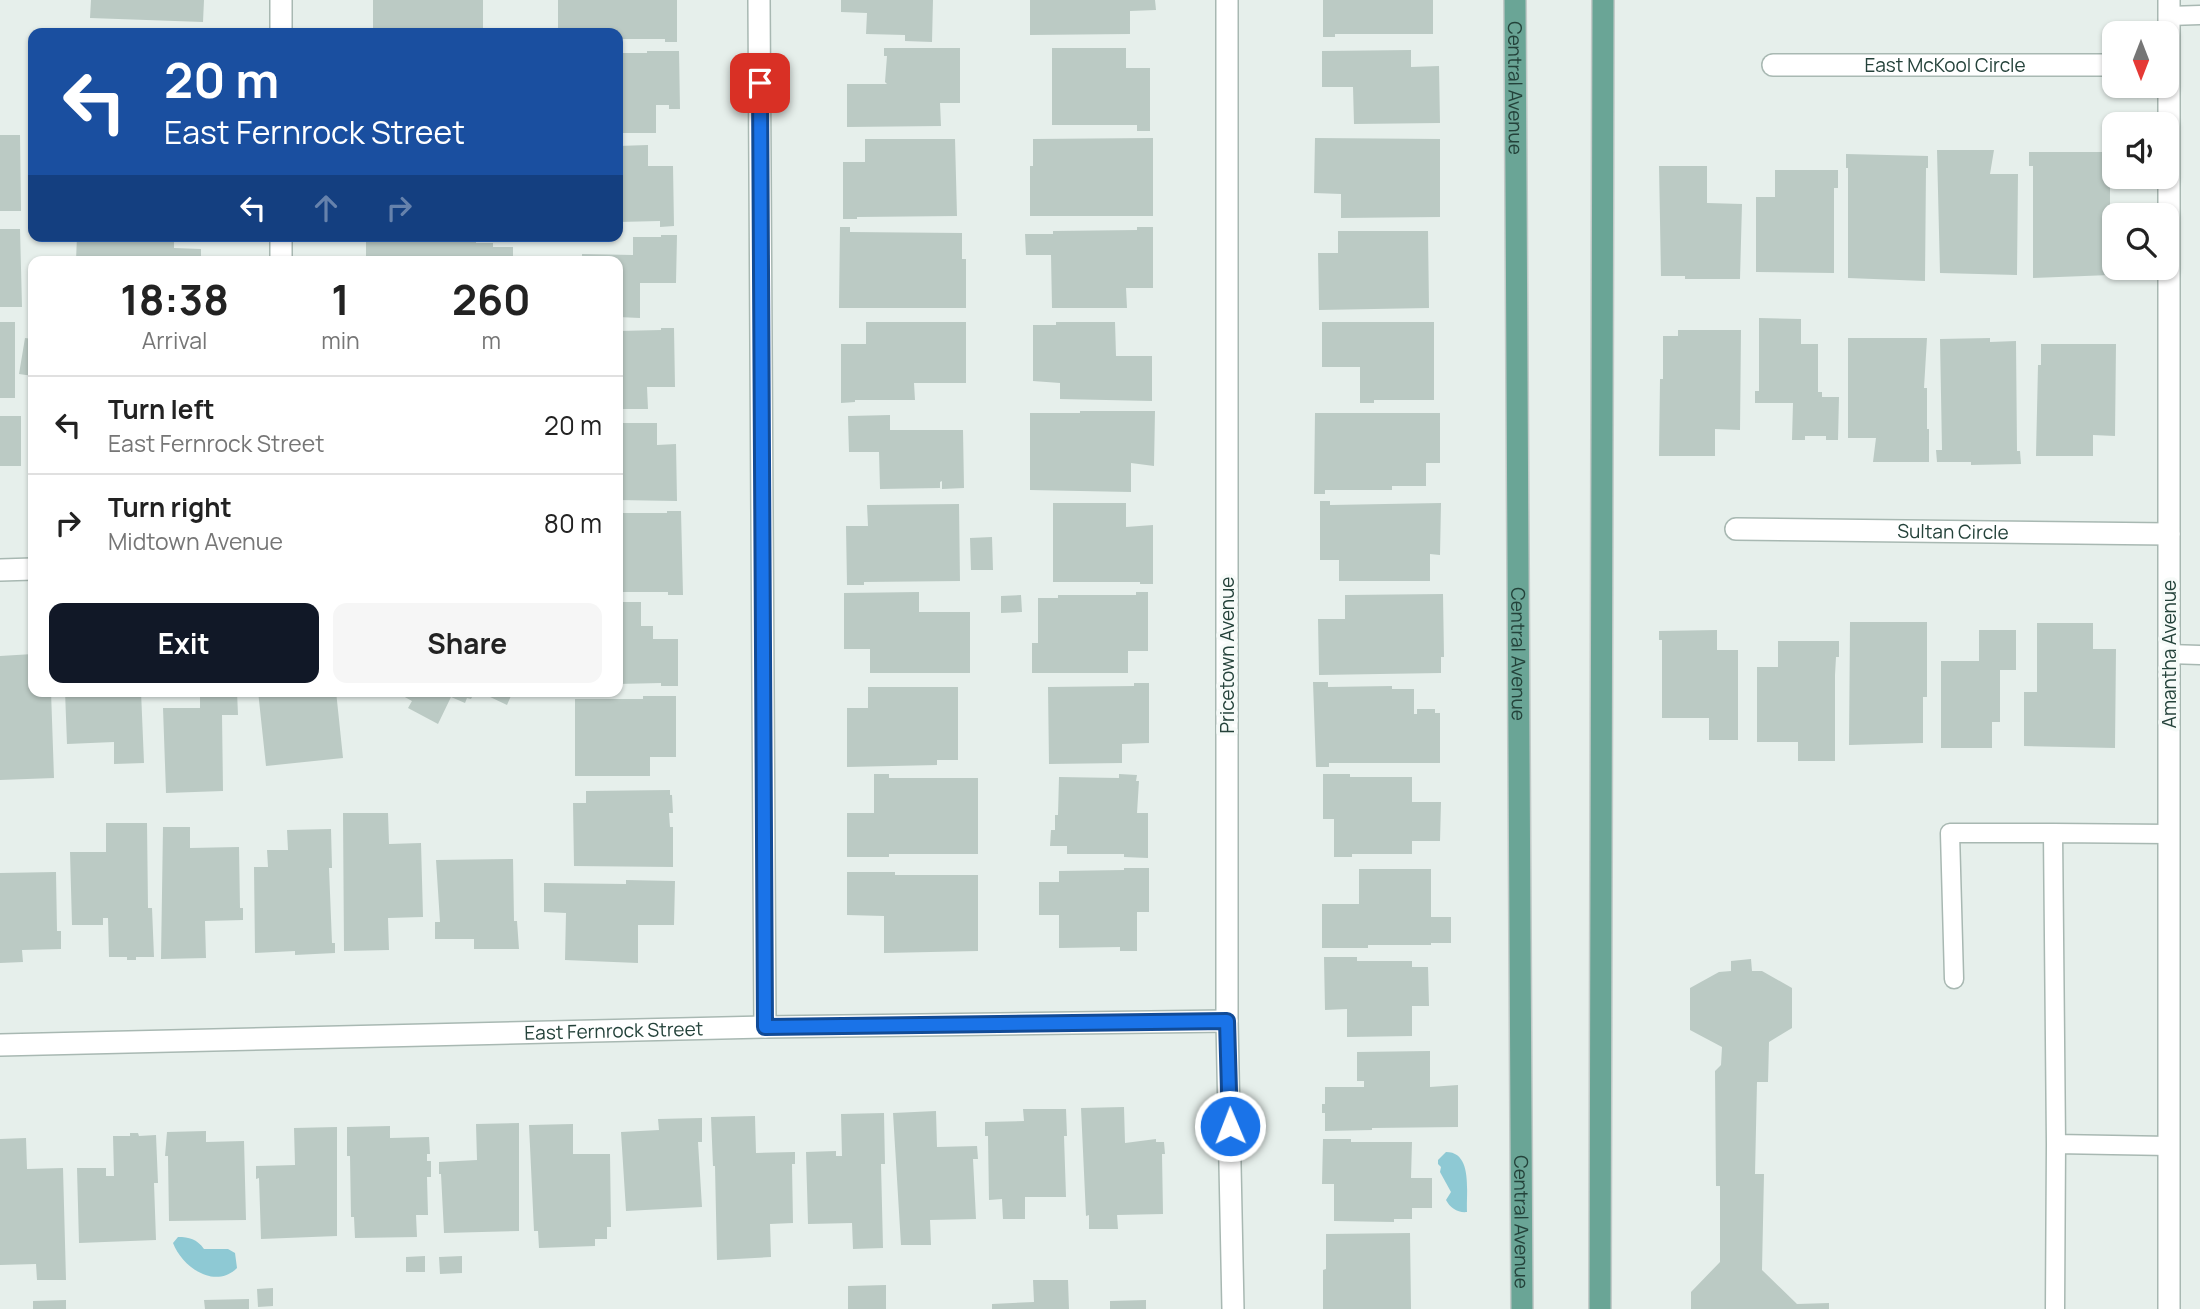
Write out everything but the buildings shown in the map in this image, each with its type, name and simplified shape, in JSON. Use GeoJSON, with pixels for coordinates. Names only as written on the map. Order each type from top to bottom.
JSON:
{"type":"FeatureCollection","features":[{"type":"Feature","properties":{"kind":"main road","name":"Central Avenue"},"geometry":{"type":"LineString","coordinates":[[1515,0],[1522,1309]]}},
{"type":"Feature","properties":{"kind":"main road"},"geometry":{"type":"LineString","coordinates":[[1600,1309],[1603,0]]}},
{"type":"Feature","properties":{"kind":"street"},"geometry":{"type":"LineString","coordinates":[[281,0],[281,28]]}},
{"type":"Feature","properties":{"kind":"street"},"geometry":{"type":"LineString","coordinates":[[759,0],[765,1027]]}},
{"type":"Feature","properties":{"kind":"street","name":"Pricetown Avenue"},"geometry":{"type":"LineString","coordinates":[[1227,0],[1227,1021],[1233,1309]]}},
{"type":"Feature","properties":{"kind":"street","name":"East McKool Circle"},"geometry":{"type":"LineString","coordinates":[[1773,65],[2102,65]]}},
{"type":"Feature","properties":{"kind":"street","name":"Amantha Avenue"},"geometry":{"type":"LineString","coordinates":[[2168,98],[2169,1309]]}},
{"type":"Feature","properties":{"kind":"street","name":"Sultan Circle"},"geometry":{"type":"LineString","coordinates":[[1736,529],[2169,534]]}},
{"type":"Feature","properties":{"kind":"street"},"geometry":{"type":"LineString","coordinates":[[0,570],[28,569]]}},
{"type":"Feature","properties":{"kind":"street","name":"East Fernrock Street"},"geometry":{"type":"LineString","coordinates":[[0,1045],[765,1027],[1227,1021]]}},
{"type":"Feature","properties":{"kind":"lane"},"geometry":{"type":"LineString","coordinates":[[2169,8],[2200,15]]}},
{"type":"Feature","properties":{"kind":"lane"},"geometry":{"type":"LineString","coordinates":[[2169,654],[2200,654]]}},
{"type":"Feature","properties":{"kind":"lane"},"geometry":{"type":"LineString","coordinates":[[1954,979],[1950,833],[2169,834]]}},
{"type":"Feature","properties":{"kind":"lane"},"geometry":{"type":"LineString","coordinates":[[2053,833],[2055,1309]]}},
{"type":"Feature","properties":{"kind":"lane"},"geometry":{"type":"LineString","coordinates":[[2056,1144],[2169,1146]]}},
{"type":"Feature","properties":{"kind":"water"},"geometry":{"type":"Polygon","coordinates":[[[1446,1152],[1455,1154],[1464,1166],[1467,1212],[1460,1212],[1446,1200],[1451,1192],[1440,1172],[1438,1160],[1446,1152]]]}},
{"type":"Feature","properties":{"kind":"water"},"geometry":{"type":"Polygon","coordinates":[[[178,1237],[192,1239],[204,1249],[228,1249],[235,1253],[237,1268],[219,1277],[200,1273],[177,1252],[173,1243],[178,1237]]]}},
{"type":"Feature","properties":{"kind":"route"},"geometry":{"type":"LineString","coordinates":[[760,83],[765,1027],[1227,1021],[1230,1126]]}}]}
